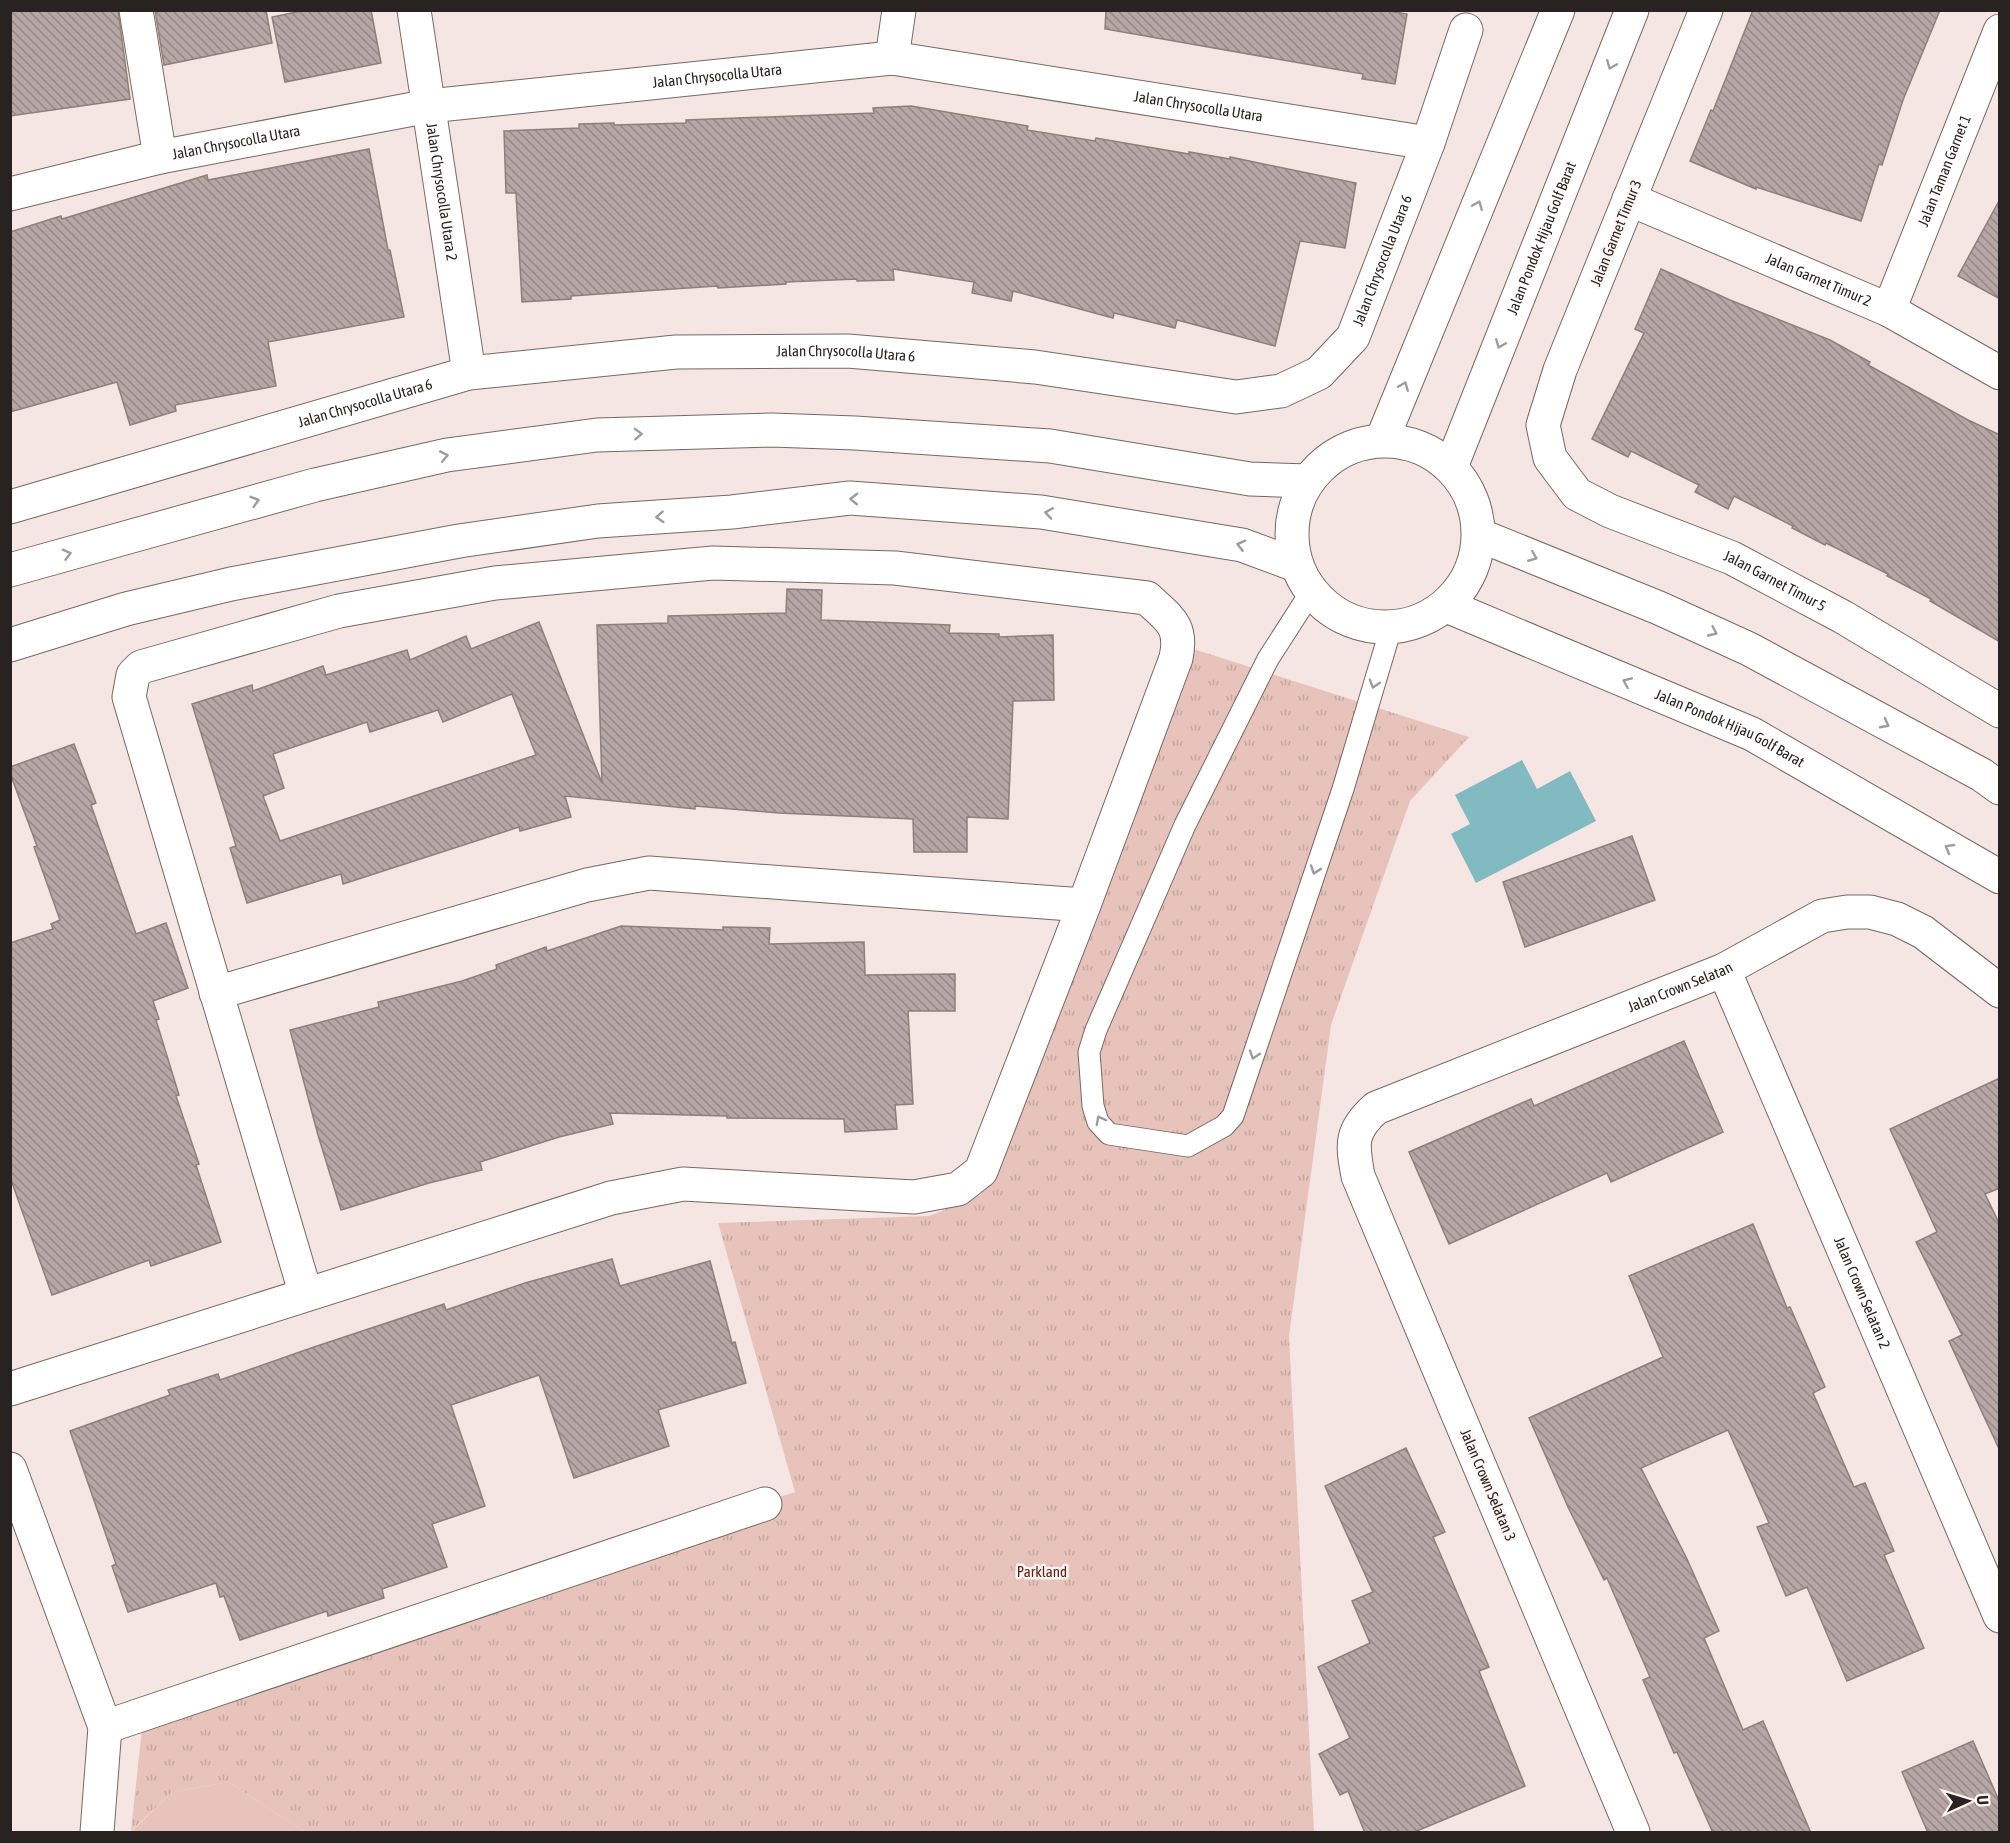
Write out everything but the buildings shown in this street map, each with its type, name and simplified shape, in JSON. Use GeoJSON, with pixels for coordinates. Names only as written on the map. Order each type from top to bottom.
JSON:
{"type":"FeatureCollection","features":[{"type":"Feature","properties":{"kind":"street"},"geometry":{"type":"LineString","coordinates":[[136,10],[160,158]]}},
{"type":"Feature","properties":{"kind":"street","name":"Jalan Chrysocolla Utara 2"},"geometry":{"type":"LineString","coordinates":[[414,10],[469,373]]}},
{"type":"Feature","properties":{"kind":"street"},"geometry":{"type":"LineString","coordinates":[[892,58],[899,10]]}},
{"type":"Feature","properties":{"kind":"street"},"geometry":{"type":"LineString","coordinates":[[1382,440],[1558,10]]}},
{"type":"Feature","properties":{"kind":"street","name":"Jalan Pondok Hijau Golf Barat"},"geometry":{"type":"LineString","coordinates":[[1451,467],[1632,10]]}},
{"type":"Feature","properties":{"kind":"street","name":"Jalan Garnet Timur 3"},"geometry":{"type":"LineString","coordinates":[[1550,458],[1543,425],[1560,370],[1706,10]]}},
{"type":"Feature","properties":{"kind":"street","name":"Jalan Chrysocolla Utara 6"},"geometry":{"type":"LineString","coordinates":[[10,507],[469,373],[676,351],[848,351],[1035,367],[1236,397],[1281,391],[1319,373],[1353,337],[1428,143],[1466,30]]}},
{"type":"Feature","properties":{"kind":"street","name":"Jalan Taman Garnet 1"},"geometry":{"type":"LineString","coordinates":[[1889,310],[2000,31]]}},
{"type":"Feature","properties":{"kind":"street","name":"Jalan Chrysocolla Utara"},"geometry":{"type":"LineString","coordinates":[[10,194],[160,158],[429,106],[892,58],[1428,143]]}},
{"type":"Feature","properties":{"kind":"street","name":"Jalan Garnet Timur 2"},"geometry":{"type":"LineString","coordinates":[[1629,199],[1889,310],[2000,373]]}},
{"type":"Feature","properties":{"kind":"street"},"geometry":{"type":"LineString","coordinates":[[10,570],[315,484],[447,455],[597,435],[772,430],[855,433],[1050,446],[1250,479],[1308,482]]}},
{"type":"Feature","properties":{"kind":"street"},"geometry":{"type":"LineString","coordinates":[[10,645],[126,609],[231,584],[459,541],[598,521],[732,512],[850,498],[1041,512],[1242,545],[1304,578],[1333,612],[1361,626],[1391,628],[1420,621],[1447,606],[1464,585],[1475,561],[1479,535],[1476,510],[1466,487],[1451,467],[1431,452],[1407,443],[1382,440],[1354,446],[1336,455],[1328,460],[1308,482],[1296,507],[1292,536],[1304,578]]}},
{"type":"Feature","properties":{"kind":"street","name":"Jalan Garnet Timur 5"},"geometry":{"type":"LineString","coordinates":[[1550,458],[1577,494],[1610,511],[1732,558],[1843,617],[2000,711]]}},
{"type":"Feature","properties":{"kind":"street"},"geometry":{"type":"LineString","coordinates":[[1479,535],[1659,608],[1749,649],[1982,775],[2000,788]]}},
{"type":"Feature","properties":{"kind":"street"},"geometry":{"type":"LineString","coordinates":[[11,1390],[611,1198],[683,1184],[914,1197],[958,1189],[981,1171],[1084,905],[1172,669],[1179,641],[1173,623],[1147,598],[895,568],[724,563],[495,583],[339,611],[141,667],[133,675],[129,697],[306,1295]]}},
{"type":"Feature","properties":{"kind":"street","name":"Jalan Pondok Hijau Golf Barat"},"geometry":{"type":"LineString","coordinates":[[1447,606],[1752,734],[2000,877]]}},
{"type":"Feature","properties":{"kind":"street"},"geometry":{"type":"LineString","coordinates":[[216,993],[587,885],[649,873],[1084,905]]}},
{"type":"Feature","properties":{"kind":"street","name":"Jalan Crown Selatan"},"geometry":{"type":"LineString","coordinates":[[1355,1134],[1365,1118],[1376,1108],[1724,970],[1822,916],[1847,912],[1870,912],[1897,918],[1923,932],[2000,991]]}},
{"type":"Feature","properties":{"kind":"street","name":"Jalan Crown Selatan 2"},"geometry":{"type":"LineString","coordinates":[[1724,970],[2000,1616]]}},
{"type":"Feature","properties":{"kind":"street","name":"Jalan Crown Selatan 3"},"geometry":{"type":"LineString","coordinates":[[1355,1134],[1354,1155],[1358,1176],[1633,1833]]}},
{"type":"Feature","properties":{"kind":"street"},"geometry":{"type":"LineString","coordinates":[[10,1469],[105,1727],[97,1833]]}},
{"type":"Feature","properties":{"kind":"street"},"geometry":{"type":"LineString","coordinates":[[105,1727],[765,1504]]}},
{"type":"Feature","properties":{"kind":"lane"},"geometry":{"type":"LineString","coordinates":[[1304,578],[1268,659],[1185,825],[1096,1030],[1089,1052],[1093,1106],[1098,1122],[1109,1134],[1188,1146],[1224,1126],[1233,1116],[1343,789],[1391,628]]}},
{"type":"Feature","properties":{"kind":"green space","name":"Parkland"},"geometry":{"type":"Polygon","coordinates":[[[1184,646],[1469,737],[1410,801],[1331,1025],[1289,1336],[1314,1832],[305,1832],[229,1782],[172,1792],[131,1831],[144,1710],[795,1492],[718,1223],[929,1216],[981,1195],[1184,646]]]}},
{"type":"Feature","properties":{"kind":"green space"},"geometry":{"type":"Polygon","coordinates":[[[229,1782],[305,1832],[131,1832],[172,1792],[229,1782]]]}},
{"type":"Feature","properties":{"kind":"water"},"geometry":{"type":"Polygon","coordinates":[[[1522,760],[1537,789],[1570,771],[1596,821],[1476,883],[1451,834],[1470,824],[1455,795],[1522,760]]]}}]}
